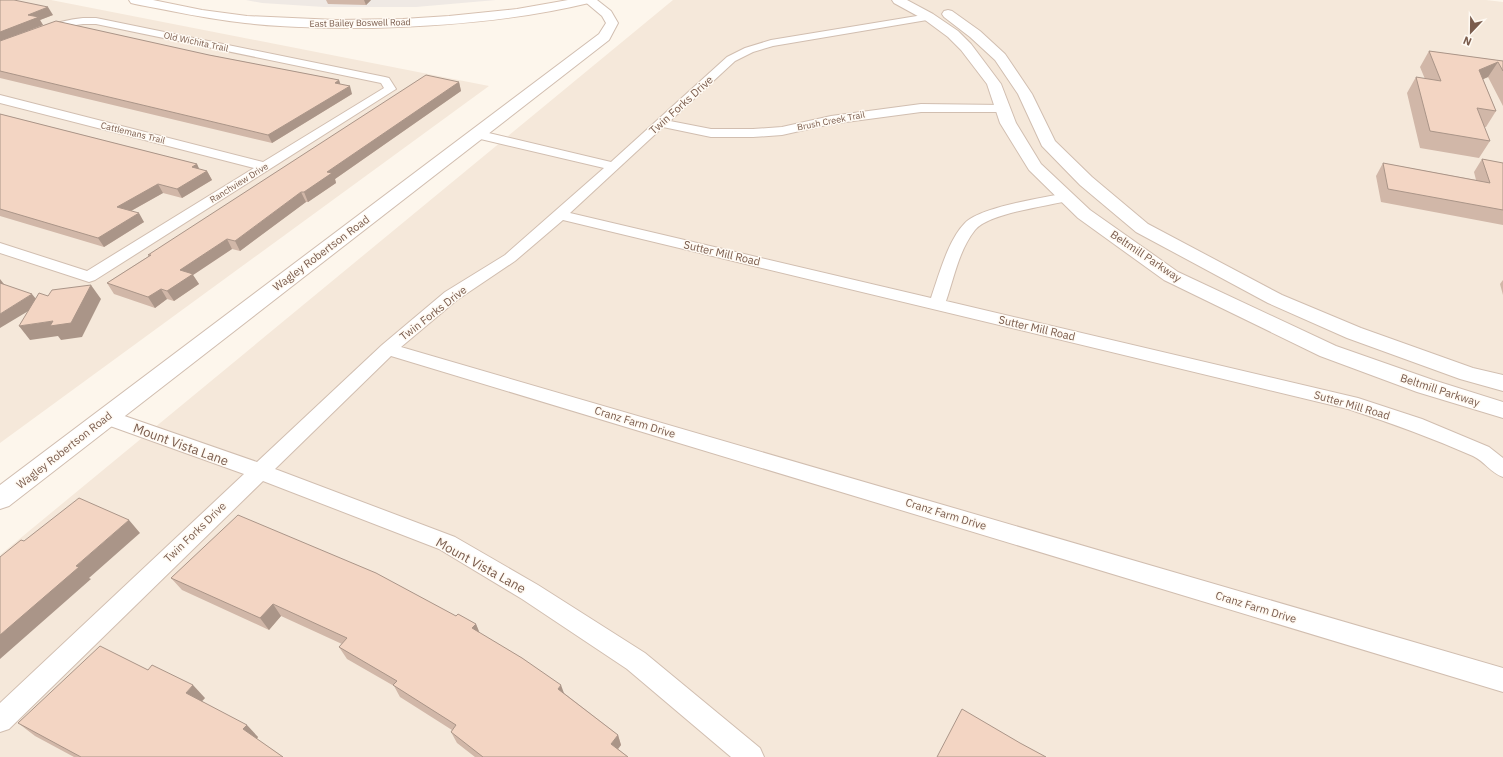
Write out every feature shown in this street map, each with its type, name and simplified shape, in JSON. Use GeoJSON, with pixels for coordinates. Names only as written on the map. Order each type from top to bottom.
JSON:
{"type":"FeatureCollection","features":[{"type":"Feature","properties":{"kind":"street","name":"East Bailey Boswell Road"},"geometry":{"type":"LineString","coordinates":[[135,0],[203,14],[248,20],[352,24],[486,17],[552,8],[585,0]]}},
{"type":"Feature","properties":{"kind":"street","name":"East Bailey Boswell Road"},"geometry":{"type":"LineString","coordinates":[[192,0],[258,9],[357,13],[436,10],[528,0]]}},
{"type":"Feature","properties":{"kind":"street","name":"Wagley Robertson Road"},"geometry":{"type":"LineString","coordinates":[[0,500],[106,417],[604,37],[612,23],[607,14],[589,0]]}},
{"type":"Feature","properties":{"kind":"street","name":"Beltmill Parkway"},"geometry":{"type":"LineString","coordinates":[[898,0],[948,14],[975,34],[1000,57],[1025,94],[1048,143],[1098,191],[1142,228],[1275,299],[1354,333],[1468,374],[1503,383]]}},
{"type":"Feature","properties":{"kind":"street","name":"Beltmill Parkway"},"geometry":{"type":"LineString","coordinates":[[926,8],[953,34],[983,68],[994,84],[1008,122],[1035,167],[1084,214],[1171,276],[1328,351],[1413,381],[1503,410]]}},
{"type":"Feature","properties":{"kind":"street","name":"Twin Forks Drive"},"geometry":{"type":"LineString","coordinates":[[0,720],[258,471],[388,349],[451,296],[510,258],[560,215],[731,59],[749,50],[771,43],[926,8]]}},
{"type":"Feature","properties":{"kind":"street","name":"Old Wichita Trail"},"geometry":{"type":"LineString","coordinates":[[0,47],[56,25],[85,20],[96,21],[385,80],[390,90]]}},
{"type":"Feature","properties":{"kind":"street","name":"Ranchview Drive"},"geometry":{"type":"LineString","coordinates":[[0,248],[89,277],[265,166],[390,90]]}},
{"type":"Feature","properties":{"kind":"street","name":"Cattlemans Trail"},"geometry":{"type":"LineString","coordinates":[[0,99],[265,166]]}},
{"type":"Feature","properties":{"kind":"street","name":"Brush Creek Trail"},"geometry":{"type":"LineString","coordinates":[[660,123],[711,133],[753,133],[782,131],[831,120],[921,108],[1003,109]]}},
{"type":"Feature","properties":{"kind":"street"},"geometry":{"type":"LineString","coordinates":[[1003,109],[1032,109]]}},
{"type":"Feature","properties":{"kind":"street"},"geometry":{"type":"LineString","coordinates":[[476,134],[612,166]]}},
{"type":"Feature","properties":{"kind":"street"},"geometry":{"type":"LineString","coordinates":[[937,304],[956,248],[970,226],[987,215],[1098,191]]}},
{"type":"Feature","properties":{"kind":"street","name":"Sutter Mill Road"},"geometry":{"type":"LineString","coordinates":[[560,215],[1351,403],[1415,424],[1482,452],[1503,469]]}},
{"type":"Feature","properties":{"kind":"street","name":"Cranz Farm Drive"},"geometry":{"type":"LineString","coordinates":[[388,349],[1503,680]]}},
{"type":"Feature","properties":{"kind":"street"},"geometry":{"type":"LineString","coordinates":[[1413,381],[1420,357]]}},
{"type":"Feature","properties":{"kind":"street","name":"Mount Vista Lane"},"geometry":{"type":"LineString","coordinates":[[106,417],[258,471],[447,543],[530,592],[636,661],[750,757]]}},
{"type":"Feature","properties":{"kind":"shaded area"},"geometry":{"type":"Polygon","coordinates":[[[0,0],[51,0],[489,86],[0,443],[0,0]]]}},
{"type":"Feature","properties":{"kind":"shaded area"},"geometry":{"type":"Polygon","coordinates":[[[246,0],[496,0],[416,7],[324,7],[262,3],[246,0]]]}},
{"type":"Feature","properties":{"kind":"shaded area"},"geometry":{"type":"Polygon","coordinates":[[[673,0],[1486,0],[1503,2],[1503,757],[0,757],[0,555],[673,0]]]}},
{"type":"Feature","properties":{"kind":"building"},"geometry":{"type":"Polygon","coordinates":[[[0,0],[14,0],[48,7],[28,15],[39,17],[0,32],[0,0]]]}},
{"type":"Feature","properties":{"kind":"building"},"geometry":{"type":"Polygon","coordinates":[[[56,21],[209,55],[339,80],[335,83],[350,86],[268,135],[0,71],[0,41],[56,21]]]}},
{"type":"Feature","properties":{"kind":"building"},"geometry":{"type":"Polygon","coordinates":[[[1429,51],[1503,61],[1503,71],[1498,62],[1479,70],[1496,111],[1477,108],[1490,141],[1430,131],[1416,77],[1441,81],[1429,51]]]}},
{"type":"Feature","properties":{"kind":"building"},"geometry":{"type":"Polygon","coordinates":[[[426,75],[459,82],[327,172],[332,173],[304,192],[301,192],[235,241],[227,239],[180,270],[193,274],[167,291],[161,289],[148,297],[107,283],[151,255],[148,255],[426,75]]]}},
{"type":"Feature","properties":{"kind":"building"},"geometry":{"type":"Polygon","coordinates":[[[0,114],[197,164],[192,167],[207,171],[177,189],[158,184],[117,207],[139,213],[98,238],[0,209],[0,114]]]}},
{"type":"Feature","properties":{"kind":"building"},"geometry":{"type":"Polygon","coordinates":[[[1482,159],[1503,163],[1503,210],[1388,189],[1383,163],[1490,183],[1482,159]]]}},
{"type":"Feature","properties":{"kind":"building"},"geometry":{"type":"Polygon","coordinates":[[[0,283],[32,294],[0,314],[0,283]]]}},
{"type":"Feature","properties":{"kind":"building"},"geometry":{"type":"Polygon","coordinates":[[[91,285],[71,323],[50,326],[53,321],[19,326],[39,293],[48,296],[52,290],[91,285]]]}},
{"type":"Feature","properties":{"kind":"building"},"geometry":{"type":"Polygon","coordinates":[[[79,498],[129,520],[76,566],[79,567],[0,635],[0,557],[21,540],[24,541],[79,498]]]}},
{"type":"Feature","properties":{"kind":"building"},"geometry":{"type":"Polygon","coordinates":[[[238,515],[376,573],[456,616],[458,614],[476,624],[472,628],[522,658],[561,685],[558,689],[618,735],[611,744],[628,757],[483,757],[451,732],[456,725],[393,685],[397,681],[339,647],[347,638],[273,604],[260,618],[171,578],[238,515]]]}},
{"type":"Feature","properties":{"kind":"building"},"geometry":{"type":"Polygon","coordinates":[[[100,646],[148,670],[152,665],[193,685],[186,693],[247,725],[243,729],[283,757],[81,757],[18,723],[100,646]]]}},
{"type":"Feature","properties":{"kind":"building"},"geometry":{"type":"Polygon","coordinates":[[[962,709],[1020,743],[1046,757],[937,757],[962,709]]]}}]}
